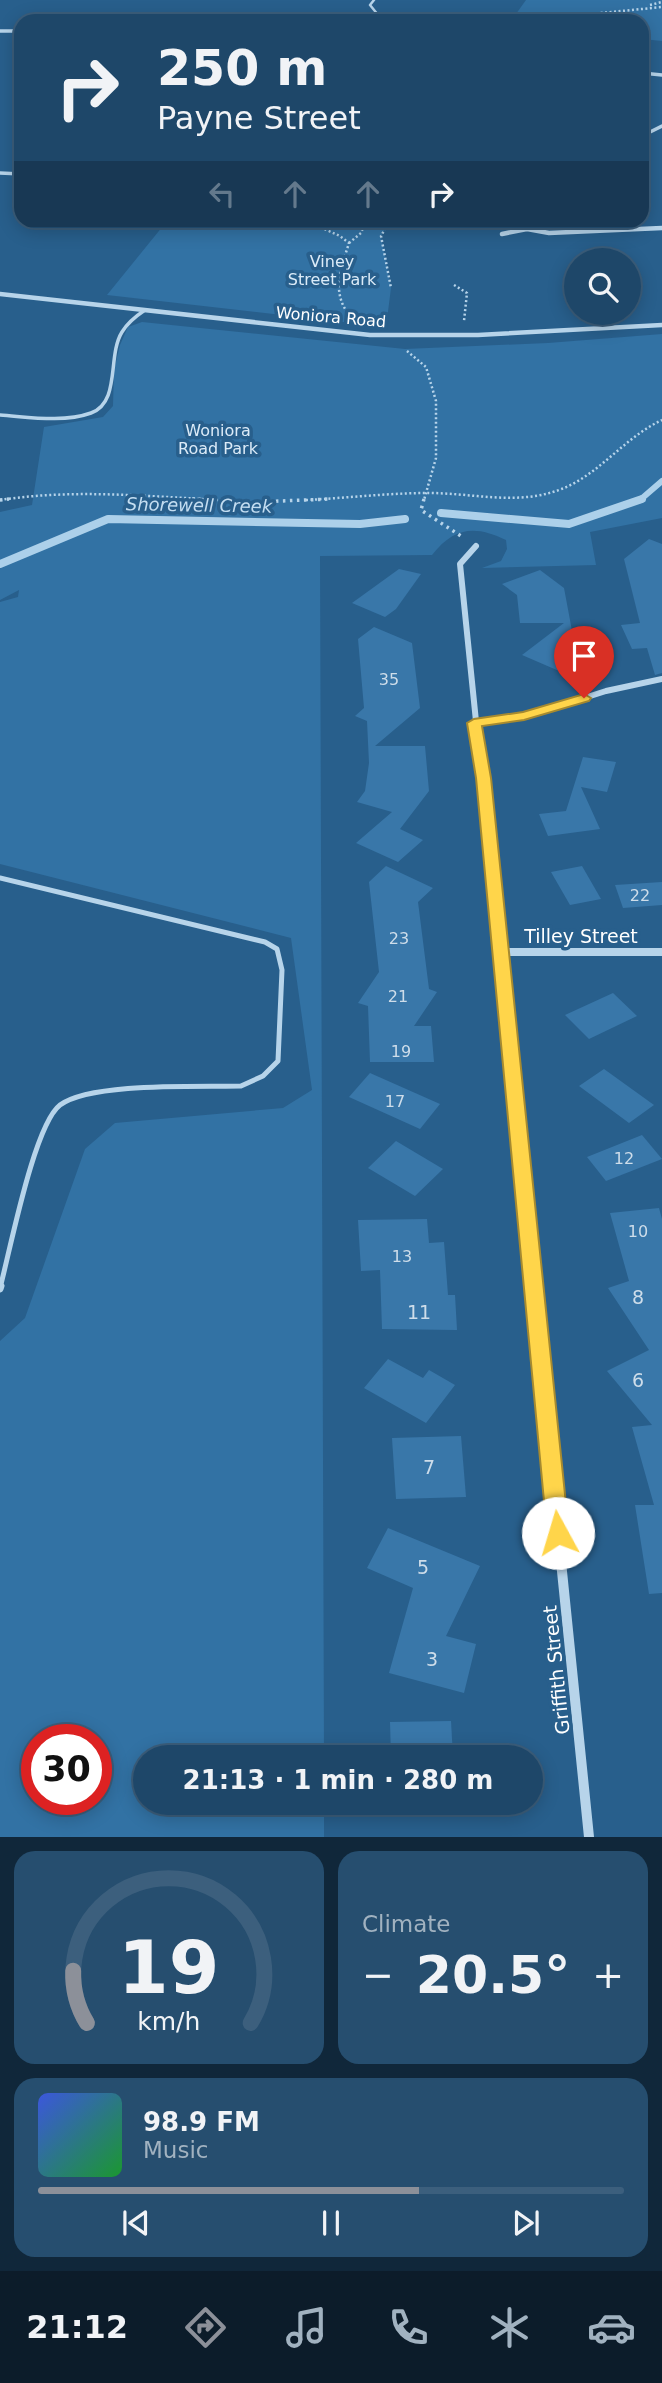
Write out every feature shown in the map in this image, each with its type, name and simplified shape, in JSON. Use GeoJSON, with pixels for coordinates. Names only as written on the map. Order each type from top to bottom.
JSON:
{"type":"FeatureCollection","features":[{"type":"Feature","properties":{"kind":"street"},"geometry":{"type":"LineString","coordinates":[[649,133],[662,126]]}},
{"type":"Feature","properties":{"kind":"street"},"geometry":{"type":"LineString","coordinates":[[655,130],[662,132]]}},
{"type":"Feature","properties":{"kind":"street"},"geometry":{"type":"LineString","coordinates":[[502,234],[527,229],[549,233],[662,228]]}},
{"type":"Feature","properties":{"kind":"street","name":"Woniora Road"},"geometry":{"type":"LineString","coordinates":[[0,294],[370,335],[478,335],[662,325]]}},
{"type":"Feature","properties":{"kind":"street","name":"Griffith Street"},"geometry":{"type":"LineString","coordinates":[[476,547],[460,564],[474,723],[483,778],[589,1837]]}},
{"type":"Feature","properties":{"kind":"street"},"geometry":{"type":"LineString","coordinates":[[474,723],[519,717],[606,691],[662,679]]}},
{"type":"Feature","properties":{"kind":"street","name":"Tilley Street"},"geometry":{"type":"LineString","coordinates":[[499,952],[662,952]]}},
{"type":"Feature","properties":{"kind":"lane"},"geometry":{"type":"LineString","coordinates":[[374,0],[370,5],[377,14]]}},
{"type":"Feature","properties":{"kind":"lane"},"geometry":{"type":"LineString","coordinates":[[0,415],[79,416],[103,408],[107,401],[111,362],[124,326],[132,316],[145,310]]}},
{"type":"Feature","properties":{"kind":"lane"},"geometry":{"type":"LineString","coordinates":[[0,878],[265,942],[277,950],[282,970],[278,1060],[263,1076],[241,1086],[96,1091],[60,1105],[41,1133],[0,1289]]}},
{"type":"Feature","properties":{"kind":"path"},"geometry":{"type":"LineString","coordinates":[[636,9],[662,2]]}},
{"type":"Feature","properties":{"kind":"path"},"geometry":{"type":"LineString","coordinates":[[588,14],[662,7]]}},
{"type":"Feature","properties":{"kind":"path"},"geometry":{"type":"LineString","coordinates":[[322,228],[349,243]]}},
{"type":"Feature","properties":{"kind":"path"},"geometry":{"type":"LineString","coordinates":[[364,228],[362,233],[349,243],[335,291],[340,307],[370,335]]}},
{"type":"Feature","properties":{"kind":"path"},"geometry":{"type":"LineString","coordinates":[[386,228],[381,236],[391,288]]}},
{"type":"Feature","properties":{"kind":"path"},"geometry":{"type":"LineString","coordinates":[[454,285],[467,293],[464,328],[478,335]]}},
{"type":"Feature","properties":{"kind":"path"},"geometry":{"type":"LineString","coordinates":[[406,336],[404,349],[426,367],[436,401],[436,458],[421,510],[476,547]]}},
{"type":"Feature","properties":{"kind":"path"},"geometry":{"type":"LineString","coordinates":[[0,500],[91,492],[256,502],[424,493],[509,497],[558,491],[585,475],[633,435],[662,420]]}},
{"type":"Feature","properties":{"kind":"green space"},"geometry":{"type":"Polygon","coordinates":[[[526,0],[662,0],[662,41],[649,40],[649,14],[516,14],[526,0]]]}},
{"type":"Feature","properties":{"kind":"green space","name":"Viney Street Park"},"geometry":{"type":"Polygon","coordinates":[[[161,228],[386,228],[381,236],[391,288],[386,327],[107,295],[161,228]]]}},
{"type":"Feature","properties":{"kind":"green space","name":"Woniora Road Park"},"geometry":{"type":"Polygon","coordinates":[[[142,322],[405,349],[548,343],[662,334],[662,518],[590,532],[596,565],[482,568],[501,561],[507,549],[506,540],[475,531],[466,531],[448,539],[432,555],[320,556],[324,1745],[133,1745],[133,1815],[324,1815],[324,1837],[0,1837],[0,1341],[25,1318],[85,1149],[115,1123],[283,1108],[312,1090],[291,938],[0,864],[0,602],[18,597],[19,590],[0,600],[0,512],[32,505],[44,427],[103,417],[113,406],[114,370],[128,327],[142,322]]]}},
{"type":"Feature","properties":{"kind":"building"},"geometry":{"type":"Polygon","coordinates":[[[649,539],[662,544],[662,673],[655,675],[647,648],[632,649],[621,625],[640,623],[624,559],[649,539]]]}},
{"type":"Feature","properties":{"kind":"building"},"geometry":{"type":"Polygon","coordinates":[[[399,569],[421,574],[396,609],[385,617],[352,603],[399,569]]]}},
{"type":"Feature","properties":{"kind":"building"},"geometry":{"type":"Polygon","coordinates":[[[540,570],[564,588],[578,663],[566,674],[522,655],[564,623],[520,623],[517,595],[502,584],[540,570]]]}},
{"type":"Feature","properties":{"kind":"building"},"geometry":{"type":"Polygon","coordinates":[[[374,627],[412,643],[420,708],[375,746],[425,746],[429,791],[400,829],[423,840],[398,862],[356,843],[392,812],[357,802],[365,791],[369,763],[367,721],[355,716],[364,708],[358,639],[374,627]]]}},
{"type":"Feature","properties":{"kind":"building"},"geometry":{"type":"Polygon","coordinates":[[[583,757],[616,762],[607,792],[581,787],[600,829],[548,836],[539,814],[566,811],[583,757]]]}},
{"type":"Feature","properties":{"kind":"building"},"geometry":{"type":"Polygon","coordinates":[[[386,866],[433,888],[418,902],[429,989],[437,992],[414,1026],[431,1026],[434,1062],[370,1062],[368,1006],[358,1003],[379,972],[369,882],[386,866]]]}},
{"type":"Feature","properties":{"kind":"building"},"geometry":{"type":"Polygon","coordinates":[[[582,866],[601,899],[570,905],[551,872],[582,866]]]}},
{"type":"Feature","properties":{"kind":"building"},"geometry":{"type":"Polygon","coordinates":[[[662,882],[662,905],[623,908],[615,885],[662,882]]]}},
{"type":"Feature","properties":{"kind":"building"},"geometry":{"type":"Polygon","coordinates":[[[613,993],[637,1016],[589,1039],[565,1015],[613,993]]]}},
{"type":"Feature","properties":{"kind":"building"},"geometry":{"type":"Polygon","coordinates":[[[604,1069],[654,1105],[629,1123],[579,1086],[604,1069]]]}},
{"type":"Feature","properties":{"kind":"building"},"geometry":{"type":"Polygon","coordinates":[[[370,1073],[440,1104],[420,1129],[349,1097],[370,1073]]]}},
{"type":"Feature","properties":{"kind":"building"},"geometry":{"type":"Polygon","coordinates":[[[642,1135],[662,1159],[606,1181],[587,1157],[642,1135]]]}},
{"type":"Feature","properties":{"kind":"building"},"geometry":{"type":"Polygon","coordinates":[[[396,1141],[443,1169],[415,1196],[368,1168],[396,1141]]]}},
{"type":"Feature","properties":{"kind":"building"},"geometry":{"type":"Polygon","coordinates":[[[659,1208],[662,1219],[662,1593],[649,1594],[635,1505],[654,1505],[632,1427],[652,1425],[607,1371],[649,1350],[608,1288],[629,1281],[610,1213],[659,1208]]]}},
{"type":"Feature","properties":{"kind":"building"},"geometry":{"type":"Polygon","coordinates":[[[427,1219],[429,1243],[444,1242],[448,1295],[455,1295],[457,1330],[382,1329],[380,1270],[361,1271],[358,1220],[427,1219]]]}},
{"type":"Feature","properties":{"kind":"building"},"geometry":{"type":"Polygon","coordinates":[[[388,1359],[423,1378],[429,1370],[455,1385],[426,1423],[364,1388],[388,1359]]]}},
{"type":"Feature","properties":{"kind":"building"},"geometry":{"type":"Polygon","coordinates":[[[461,1436],[466,1497],[396,1499],[392,1438],[461,1436]]]}},
{"type":"Feature","properties":{"kind":"building"},"geometry":{"type":"Polygon","coordinates":[[[388,1528],[480,1566],[446,1636],[476,1644],[464,1693],[389,1673],[413,1588],[367,1568],[388,1528]]]}},
{"type":"Feature","properties":{"kind":"building"},"geometry":{"type":"Polygon","coordinates":[[[451,1721],[452,1745],[391,1745],[390,1722],[451,1721]]]}},
{"type":"Feature","properties":{"kind":"waterway","name":"Shorewell Creek"},"geometry":{"type":"LineString","coordinates":[[641,499],[662,481]]}},
{"type":"Feature","properties":{"kind":"waterway","name":"Shorewell Creek"},"geometry":{"type":"LineString","coordinates":[[441,513],[569,524],[641,499]]}},
{"type":"Feature","properties":{"kind":"waterway","name":"Shorewell Creek"},"geometry":{"type":"LineString","coordinates":[[0,564],[108,519],[360,524],[405,519]]}},
{"type":"Feature","properties":{"kind":"route"},"geometry":{"type":"LineString","coordinates":[[558,1533],[483,778],[474,723],[524,716],[584,698]]}}]}
